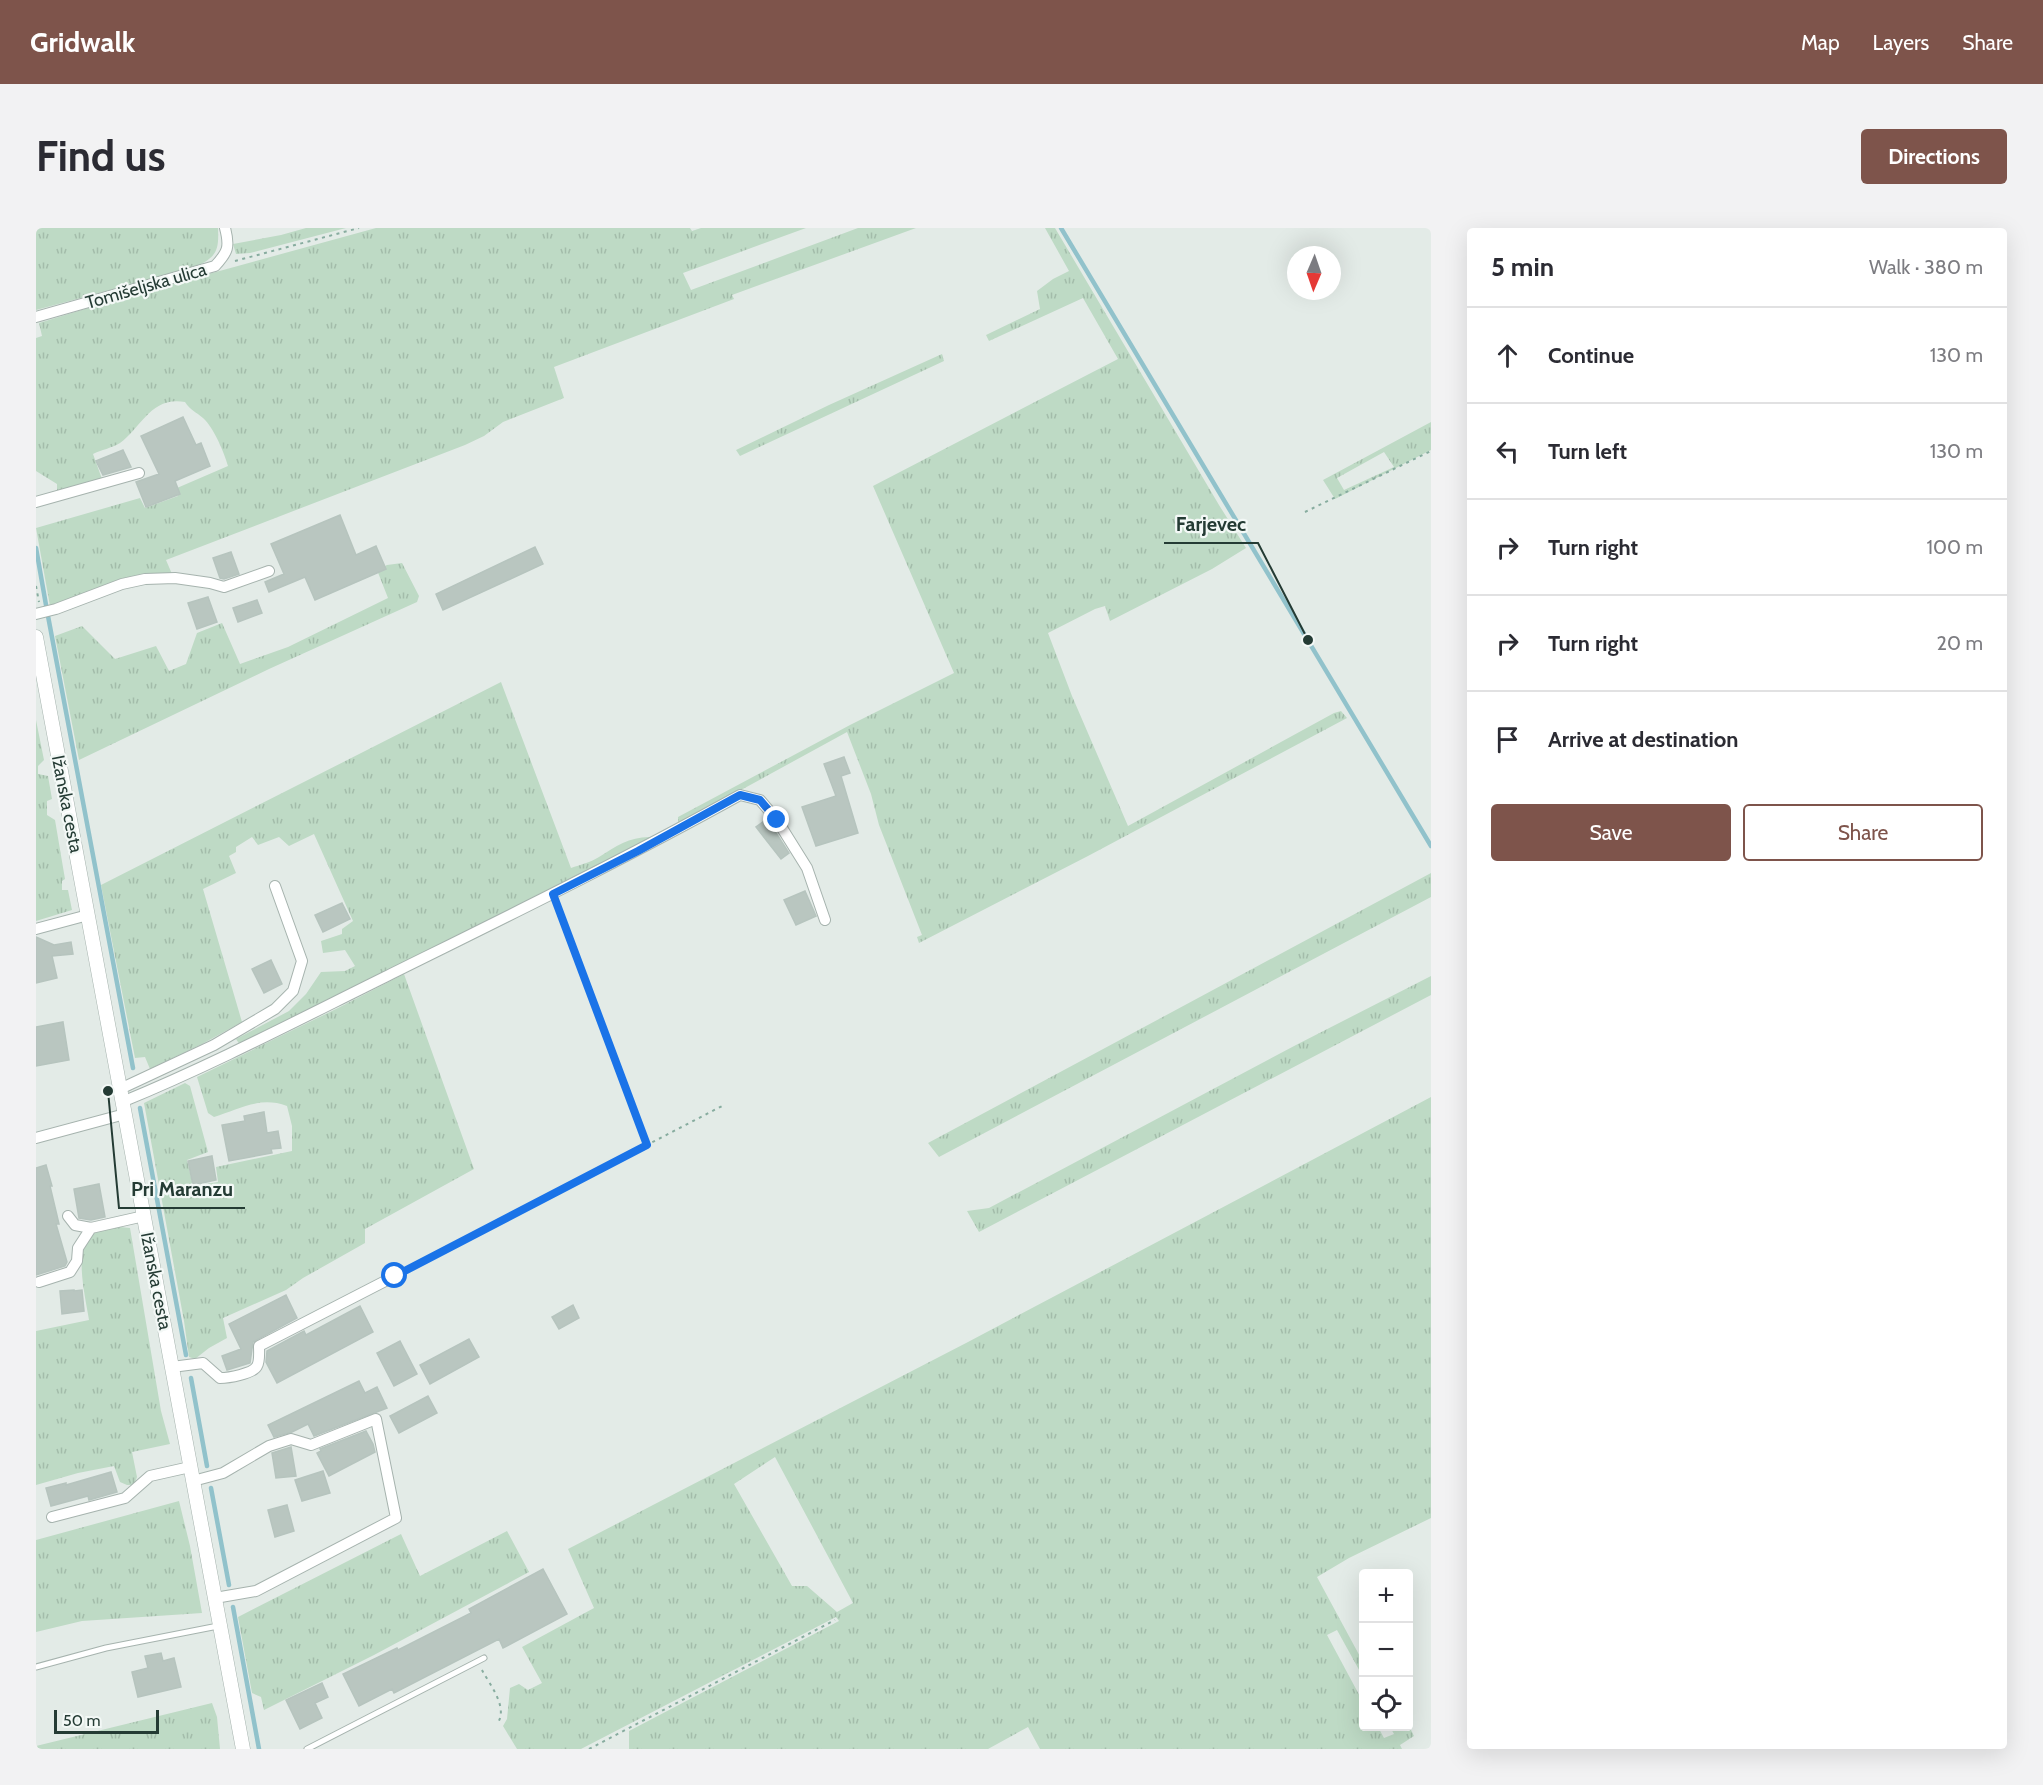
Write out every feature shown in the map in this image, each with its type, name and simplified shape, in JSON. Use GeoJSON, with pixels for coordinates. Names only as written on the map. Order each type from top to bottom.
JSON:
{"type":"FeatureCollection","features":[{"type":"Feature","properties":{"kind":"street","name":"Tomišeljska ulica"},"geometry":{"type":"LineString","coordinates":[[36,317],[215,266],[227,253],[228,238],[225,228]]}},
{"type":"Feature","properties":{"kind":"street"},"geometry":{"type":"LineString","coordinates":[[36,502],[139,473]]}},
{"type":"Feature","properties":{"kind":"street"},"geometry":{"type":"LineString","coordinates":[[36,614],[56,609],[122,584],[146,579],[175,578],[224,587],[269,571]]}},
{"type":"Feature","properties":{"kind":"street","name":"Ižanska cesta"},"geometry":{"type":"LineString","coordinates":[[36,637],[243,1749]]}},
{"type":"Feature","properties":{"kind":"street"},"geometry":{"type":"LineString","coordinates":[[36,1138],[208,1065],[638,851],[740,795],[760,800],[777,820],[807,868],[825,920]]}},
{"type":"Feature","properties":{"kind":"street"},"geometry":{"type":"LineString","coordinates":[[122,1102],[275,1009],[293,991],[302,961],[275,886]]}},
{"type":"Feature","properties":{"kind":"street"},"geometry":{"type":"LineString","coordinates":[[36,929],[88,915]]}},
{"type":"Feature","properties":{"kind":"street"},"geometry":{"type":"LineString","coordinates":[[68,1216],[75,1225],[91,1228],[144,1215]]}},
{"type":"Feature","properties":{"kind":"street"},"geometry":{"type":"LineString","coordinates":[[39,1282],[70,1272],[77,1261],[78,1248],[91,1228]]}},
{"type":"Feature","properties":{"kind":"street"},"geometry":{"type":"LineString","coordinates":[[172,1367],[203,1363],[220,1378],[230,1378],[255,1369],[259,1364],[259,1346],[395,1276]]}},
{"type":"Feature","properties":{"kind":"street"},"geometry":{"type":"LineString","coordinates":[[52,1517],[125,1498],[150,1476],[224,1473],[269,1446],[291,1439],[311,1445],[376,1419],[396,1518],[256,1591],[214,1598]]}},
{"type":"Feature","properties":{"kind":"lane"},"geometry":{"type":"LineString","coordinates":[[36,1667],[106,1648],[220,1626]]}},
{"type":"Feature","properties":{"kind":"lane"},"geometry":{"type":"LineString","coordinates":[[307,1749],[481,1660]]}},
{"type":"Feature","properties":{"kind":"path"},"geometry":{"type":"LineString","coordinates":[[215,266],[359,228]]}},
{"type":"Feature","properties":{"kind":"path"},"geometry":{"type":"LineString","coordinates":[[1305,512],[1431,451]]}},
{"type":"Feature","properties":{"kind":"path"},"geometry":{"type":"LineString","coordinates":[[553,894],[647,1145]]}},
{"type":"Feature","properties":{"kind":"path"},"geometry":{"type":"LineString","coordinates":[[395,1276],[724,1105]]}},
{"type":"Feature","properties":{"kind":"path"},"geometry":{"type":"LineString","coordinates":[[589,1749],[835,1620]]}},
{"type":"Feature","properties":{"kind":"path"},"geometry":{"type":"LineString","coordinates":[[481,1660],[502,1707],[501,1718],[497,1724]]}},
{"type":"Feature","properties":{"kind":"green space"},"geometry":{"type":"Polygon","coordinates":[[[36,228],[218,228],[218,242],[212,256],[196,267],[36,310],[36,228]]]}},
{"type":"Feature","properties":{"kind":"green space"},"geometry":{"type":"Polygon","coordinates":[[[306,228],[346,228],[250,253],[236,254],[233,244],[281,235],[306,228]]]}},
{"type":"Feature","properties":{"kind":"green space"},"geometry":{"type":"Polygon","coordinates":[[[376,228],[690,228],[692,231],[701,228],[806,228],[683,273],[691,290],[858,228],[916,228],[732,295],[734,299],[554,367],[564,398],[503,422],[484,436],[465,445],[166,560],[172,574],[50,606],[36,528],[140,498],[145,508],[178,496],[177,488],[228,466],[218,440],[207,422],[185,402],[173,401],[155,408],[120,443],[93,454],[102,479],[57,492],[57,484],[36,471],[36,338],[42,336],[39,323],[121,298],[376,228]]]}},
{"type":"Feature","properties":{"kind":"green space"},"geometry":{"type":"Polygon","coordinates":[[[1045,228],[1055,228],[1246,548],[1212,569],[1110,621],[1105,606],[1048,633],[1072,696],[1128,826],[1334,713],[1341,711],[1347,718],[919,943],[917,937],[922,935],[879,825],[871,794],[847,732],[678,823],[678,817],[850,725],[954,673],[873,486],[1118,359],[1083,298],[989,341],[986,335],[1040,309],[1037,291],[1069,271],[1045,228]]]}},
{"type":"Feature","properties":{"kind":"green space"},"geometry":{"type":"Polygon","coordinates":[[[942,354],[944,361],[740,456],[736,450],[829,405],[942,354]]]}},
{"type":"Feature","properties":{"kind":"green space"},"geometry":{"type":"Polygon","coordinates":[[[1431,422],[1431,450],[1335,499],[1323,480],[1431,422]],[[1384,452],[1337,478],[1344,490],[1394,467],[1384,452]]]}},
{"type":"Feature","properties":{"kind":"green space"},"geometry":{"type":"Polygon","coordinates":[[[402,563],[419,596],[417,602],[269,669],[79,760],[55,636],[82,626],[115,659],[156,646],[169,671],[186,664],[197,633],[222,623],[240,664],[288,647],[388,598],[377,570],[387,565],[402,563]]]}},
{"type":"Feature","properties":{"kind":"green space"},"geometry":{"type":"Polygon","coordinates":[[[501,682],[571,868],[593,860],[630,840],[652,837],[548,893],[240,1045],[236,1039],[289,1011],[306,994],[321,972],[345,971],[355,966],[345,950],[323,953],[321,941],[342,934],[342,929],[353,921],[314,834],[289,846],[279,837],[258,845],[252,837],[236,847],[236,852],[229,856],[236,873],[203,889],[242,1022],[150,1069],[145,1057],[135,1058],[101,885],[501,682]]]}},
{"type":"Feature","properties":{"kind":"green space"},"geometry":{"type":"Polygon","coordinates":[[[36,720],[44,760],[38,766],[38,774],[48,776],[52,799],[47,801],[47,815],[55,820],[65,879],[62,881],[62,890],[68,890],[72,910],[36,921],[36,720]]]}},
{"type":"Feature","properties":{"kind":"green space"},"geometry":{"type":"Polygon","coordinates":[[[1431,873],[1431,897],[939,1157],[928,1143],[1431,873]]]}},
{"type":"Feature","properties":{"kind":"green space"},"geometry":{"type":"Polygon","coordinates":[[[404,974],[474,1169],[365,1229],[365,1243],[286,1290],[223,1318],[227,1338],[195,1359],[189,1357],[144,1103],[185,1083],[190,1086],[208,1152],[187,1160],[193,1186],[218,1182],[216,1167],[292,1151],[292,1126],[287,1106],[268,1102],[259,1103],[214,1117],[208,1113],[197,1077],[404,974]]]}},
{"type":"Feature","properties":{"kind":"green space"},"geometry":{"type":"Polygon","coordinates":[[[1431,976],[1431,995],[979,1232],[967,1211],[989,1208],[1431,976]]]}},
{"type":"Feature","properties":{"kind":"green space"},"geometry":{"type":"Polygon","coordinates":[[[1431,1097],[1431,1518],[1349,1558],[1317,1577],[1359,1655],[1359,1670],[1337,1630],[1327,1635],[1359,1695],[1359,1731],[1380,1731],[1384,1738],[1394,1734],[1392,1731],[1412,1731],[1414,1736],[1400,1745],[1402,1749],[1040,1749],[1028,1727],[988,1749],[629,1749],[629,1731],[839,1621],[836,1617],[581,1749],[517,1749],[503,1726],[507,1719],[510,1688],[519,1684],[528,1690],[542,1683],[522,1647],[594,1608],[568,1549],[968,1342],[1431,1097]],[[775,1457],[734,1484],[792,1586],[807,1586],[837,1612],[853,1603],[775,1457]]]}},
{"type":"Feature","properties":{"kind":"green space"},"geometry":{"type":"Polygon","coordinates":[[[120,1227],[130,1228],[161,1411],[170,1444],[132,1452],[137,1477],[134,1485],[120,1482],[114,1466],[36,1485],[36,1331],[89,1320],[82,1277],[82,1254],[85,1244],[95,1233],[120,1227]]]}},
{"type":"Feature","properties":{"kind":"green space"},"geometry":{"type":"Polygon","coordinates":[[[179,1501],[202,1613],[82,1621],[36,1632],[36,1540],[179,1501]]]}},
{"type":"Feature","properties":{"kind":"green space"},"geometry":{"type":"Polygon","coordinates":[[[507,1531],[529,1572],[374,1655],[264,1710],[261,1697],[252,1693],[238,1617],[401,1534],[420,1576],[507,1531]]]}},
{"type":"Feature","properties":{"kind":"green space"},"geometry":{"type":"Polygon","coordinates":[[[212,1703],[217,1717],[220,1749],[36,1749],[36,1746],[212,1703]]]}},
{"type":"Feature","properties":{"kind":"building"},"geometry":{"type":"Polygon","coordinates":[[[183,417],[196,445],[201,443],[210,466],[175,481],[180,494],[146,507],[136,482],[159,474],[141,436],[183,417]]]}},
{"type":"Feature","properties":{"kind":"building"},"geometry":{"type":"Polygon","coordinates":[[[123,450],[131,467],[103,475],[96,461],[123,450]]]}},
{"type":"Feature","properties":{"kind":"building"},"geometry":{"type":"Polygon","coordinates":[[[340,515],[356,555],[376,546],[386,569],[315,600],[305,577],[269,592],[265,582],[284,574],[271,544],[340,515]]]}},
{"type":"Feature","properties":{"kind":"building"},"geometry":{"type":"Polygon","coordinates":[[[535,547],[543,564],[443,610],[436,594],[535,547]]]}},
{"type":"Feature","properties":{"kind":"building"},"geometry":{"type":"Polygon","coordinates":[[[231,552],[239,574],[224,579],[220,578],[213,558],[231,552]]]}},
{"type":"Feature","properties":{"kind":"building"},"geometry":{"type":"Polygon","coordinates":[[[208,597],[217,622],[197,629],[188,603],[208,597]]]}},
{"type":"Feature","properties":{"kind":"building"},"geometry":{"type":"Polygon","coordinates":[[[257,600],[262,613],[238,622],[233,608],[257,600]]]}},
{"type":"Feature","properties":{"kind":"building"},"geometry":{"type":"Polygon","coordinates":[[[844,757],[850,773],[841,776],[858,833],[816,846],[802,807],[836,796],[824,764],[844,757]]]}},
{"type":"Feature","properties":{"kind":"building"},"geometry":{"type":"Polygon","coordinates":[[[767,819],[789,853],[781,859],[756,827],[767,819]]]}},
{"type":"Feature","properties":{"kind":"building"},"geometry":{"type":"Polygon","coordinates":[[[805,891],[816,916],[796,925],[784,900],[805,891]]]}},
{"type":"Feature","properties":{"kind":"building"},"geometry":{"type":"Polygon","coordinates":[[[342,903],[350,919],[323,932],[315,915],[342,903]]]}},
{"type":"Feature","properties":{"kind":"building"},"geometry":{"type":"Polygon","coordinates":[[[36,937],[54,945],[71,942],[73,954],[52,956],[57,978],[36,983],[36,937]]]}},
{"type":"Feature","properties":{"kind":"building"},"geometry":{"type":"Polygon","coordinates":[[[271,960],[282,984],[264,993],[252,969],[271,960]]]}},
{"type":"Feature","properties":{"kind":"building"},"geometry":{"type":"Polygon","coordinates":[[[63,1022],[69,1060],[36,1066],[36,1027],[63,1022]]]}},
{"type":"Feature","properties":{"kind":"building"},"geometry":{"type":"Polygon","coordinates":[[[264,1112],[267,1133],[278,1131],[281,1148],[271,1149],[272,1153],[229,1161],[222,1125],[245,1121],[244,1116],[264,1112]]]}},
{"type":"Feature","properties":{"kind":"building"},"geometry":{"type":"Polygon","coordinates":[[[212,1156],[216,1180],[193,1185],[188,1161],[212,1156]]]}},
{"type":"Feature","properties":{"kind":"building"},"geometry":{"type":"Polygon","coordinates":[[[46,1165],[59,1224],[56,1224],[67,1262],[65,1266],[36,1275],[36,1168],[46,1165]]]}},
{"type":"Feature","properties":{"kind":"building"},"geometry":{"type":"Polygon","coordinates":[[[99,1184],[105,1217],[91,1220],[79,1218],[74,1189],[99,1184]]]}},
{"type":"Feature","properties":{"kind":"building"},"geometry":{"type":"Polygon","coordinates":[[[82,1290],[84,1311],[62,1314],[60,1291],[82,1290]]]}},
{"type":"Feature","properties":{"kind":"building"},"geometry":{"type":"Polygon","coordinates":[[[286,1295],[297,1318],[253,1342],[250,1363],[227,1370],[222,1356],[241,1349],[229,1324],[286,1295]]]}},
{"type":"Feature","properties":{"kind":"building"},"geometry":{"type":"Polygon","coordinates":[[[573,1305],[579,1318],[559,1329],[552,1317],[573,1305]]]}},
{"type":"Feature","properties":{"kind":"building"},"geometry":{"type":"Polygon","coordinates":[[[360,1306],[373,1332],[277,1383],[266,1362],[267,1351],[304,1331],[306,1335],[360,1306]]]}},
{"type":"Feature","properties":{"kind":"building"},"geometry":{"type":"Polygon","coordinates":[[[469,1339],[479,1357],[430,1384],[420,1365],[469,1339]]]}},
{"type":"Feature","properties":{"kind":"building"},"geometry":{"type":"Polygon","coordinates":[[[400,1341],[417,1374],[394,1386],[377,1353],[400,1341]]]}},
{"type":"Feature","properties":{"kind":"building"},"geometry":{"type":"Polygon","coordinates":[[[359,1381],[365,1393],[377,1387],[387,1408],[314,1436],[308,1424],[274,1437],[268,1425],[359,1381]]]}},
{"type":"Feature","properties":{"kind":"building"},"geometry":{"type":"Polygon","coordinates":[[[428,1396],[437,1413],[399,1433],[390,1416],[428,1396]]]}},
{"type":"Feature","properties":{"kind":"building"},"geometry":{"type":"Polygon","coordinates":[[[366,1431],[375,1452],[329,1476],[317,1453],[321,1451],[320,1449],[366,1431]]]}},
{"type":"Feature","properties":{"kind":"building"},"geometry":{"type":"Polygon","coordinates":[[[291,1447],[296,1476],[276,1478],[272,1453],[291,1447]]]}},
{"type":"Feature","properties":{"kind":"building"},"geometry":{"type":"Polygon","coordinates":[[[323,1471],[330,1493],[302,1501],[295,1480],[323,1471]]]}},
{"type":"Feature","properties":{"kind":"building"},"geometry":{"type":"Polygon","coordinates":[[[111,1472],[117,1492],[89,1500],[88,1496],[51,1506],[46,1488],[66,1483],[66,1485],[111,1472]]]}},
{"type":"Feature","properties":{"kind":"building"},"geometry":{"type":"Polygon","coordinates":[[[287,1505],[294,1531],[275,1537],[268,1510],[287,1505]]]}},
{"type":"Feature","properties":{"kind":"building"},"geometry":{"type":"Polygon","coordinates":[[[543,1569],[567,1614],[503,1648],[499,1639],[394,1693],[392,1689],[359,1706],[343,1674],[397,1648],[398,1650],[471,1613],[469,1609],[543,1569]]]}},
{"type":"Feature","properties":{"kind":"building"},"geometry":{"type":"Polygon","coordinates":[[[161,1653],[163,1661],[174,1658],[181,1687],[138,1697],[132,1672],[148,1668],[145,1656],[161,1653]]]}},
{"type":"Feature","properties":{"kind":"building"},"geometry":{"type":"Polygon","coordinates":[[[322,1683],[328,1697],[315,1703],[322,1718],[300,1729],[286,1700],[322,1683]]]}},
{"type":"Feature","properties":{"kind":"waterway"},"geometry":{"type":"LineString","coordinates":[[1061,228],[1431,846]]}},
{"type":"Feature","properties":{"kind":"waterway"},"geometry":{"type":"LineString","coordinates":[[36,548],[46,605]]}},
{"type":"Feature","properties":{"kind":"waterway"},"geometry":{"type":"LineString","coordinates":[[48,616],[133,1068]]}},
{"type":"Feature","properties":{"kind":"waterway"},"geometry":{"type":"LineString","coordinates":[[140,1108],[186,1355]]}},
{"type":"Feature","properties":{"kind":"waterway"},"geometry":{"type":"LineString","coordinates":[[191,1378],[207,1466]]}},
{"type":"Feature","properties":{"kind":"waterway"},"geometry":{"type":"LineString","coordinates":[[211,1488],[229,1585]]}},
{"type":"Feature","properties":{"kind":"waterway"},"geometry":{"type":"LineString","coordinates":[[233,1607],[259,1749]]}},
{"type":"Feature","properties":{"kind":"place","name":"Farjevec"},"geometry":{"type":"Point","coordinates":[1308,640]}},
{"type":"Feature","properties":{"kind":"place","name":"Pri Maranzu"},"geometry":{"type":"Point","coordinates":[108,1091]}},
{"type":"Feature","properties":{"kind":"route"},"geometry":{"type":"LineString","coordinates":[[395,1276],[647,1145],[553,894],[740,795],[760,800],[777,820]]}}]}
